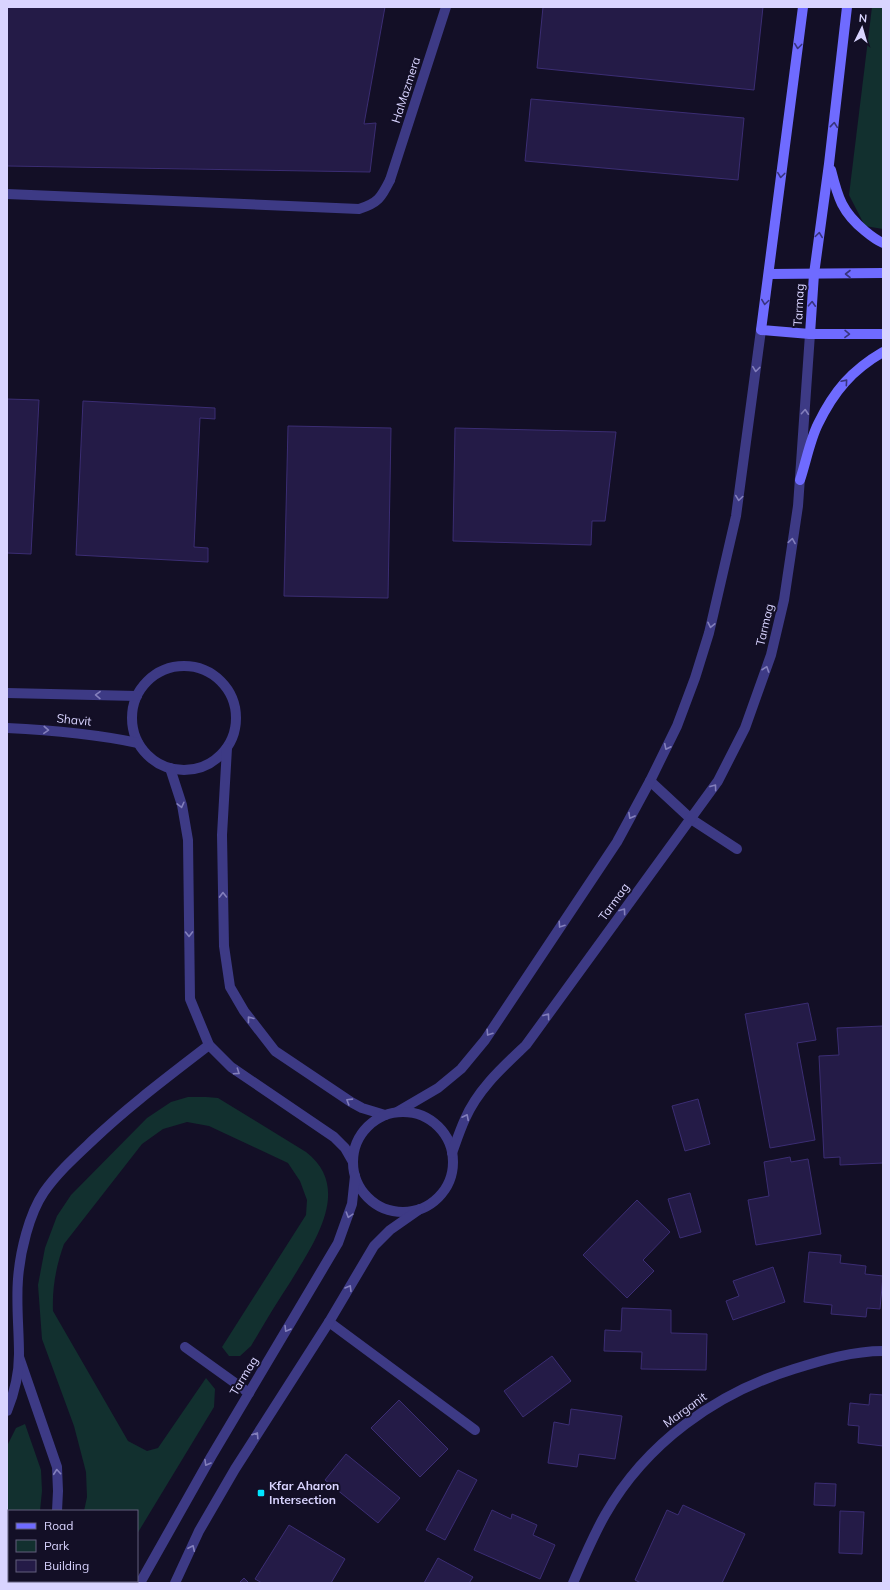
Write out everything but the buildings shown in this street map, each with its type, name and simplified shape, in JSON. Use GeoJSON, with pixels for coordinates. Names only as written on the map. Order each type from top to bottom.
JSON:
{"type":"FeatureCollection","features":[{"type":"Feature","properties":{"kind":"main road"},"geometry":{"type":"LineString","coordinates":[[803,7],[761,330],[810,334],[883,334]]}},
{"type":"Feature","properties":{"kind":"main road","name":"Tarmag"},"geometry":{"type":"LineString","coordinates":[[810,334],[814,274],[829,164],[847,7]]}},
{"type":"Feature","properties":{"kind":"main road"},"geometry":{"type":"LineString","coordinates":[[829,164],[836,193],[847,214],[876,240],[883,243]]}},
{"type":"Feature","properties":{"kind":"main road"},"geometry":{"type":"LineString","coordinates":[[769,274],[883,274]]}},
{"type":"Feature","properties":{"kind":"main road"},"geometry":{"type":"LineString","coordinates":[[800,480],[817,425],[836,392],[844,381],[866,362],[883,352]]}},
{"type":"Feature","properties":{"kind":"street","name":"HaMazmera"},"geometry":{"type":"LineString","coordinates":[[7,194],[359,209],[372,205],[382,196],[390,180],[446,7]]}},
{"type":"Feature","properties":{"kind":"street"},"geometry":{"type":"LineString","coordinates":[[420,1209],[404,1212],[388,1209],[374,1202],[362,1191],[355,1176],[353,1162],[354,1150],[358,1138],[374,1120],[397,1112],[438,1088],[461,1069],[477,1050],[617,842],[650,781],[677,726],[695,678],[709,633],[736,516],[761,330]]}},
{"type":"Feature","properties":{"kind":"street","name":"Tarmag"},"geometry":{"type":"LineString","coordinates":[[452,1153],[466,1118],[478,1098],[492,1078],[526,1045],[691,819],[718,781],[745,728],[771,654],[784,600],[798,506],[810,334]]}},
{"type":"Feature","properties":{"kind":"street"},"geometry":{"type":"LineString","coordinates":[[227,748],[216,759],[201,767],[186,770],[170,768],[157,762],[146,754],[138,743],[132,722],[132,711],[137,696],[146,682],[160,672],[177,666],[194,667],[210,673],[224,684],[233,698],[236,715],[234,732],[227,748],[222,835],[224,946],[230,987],[244,1011],[275,1051],[351,1102],[362,1108],[385,1115]]}},
{"type":"Feature","properties":{"kind":"street","name":"Shavit"},"geometry":{"type":"LineString","coordinates":[[7,693],[137,696]]}},
{"type":"Feature","properties":{"kind":"street","name":"Shavit"},"geometry":{"type":"LineString","coordinates":[[7,729],[50,730],[93,735],[138,743]]}},
{"type":"Feature","properties":{"kind":"street"},"geometry":{"type":"LineString","coordinates":[[170,768],[182,806],[188,840],[190,999],[209,1045],[231,1067],[334,1137],[344,1148],[353,1162]]}},
{"type":"Feature","properties":{"kind":"street"},"geometry":{"type":"LineString","coordinates":[[650,781],[691,819],[737,849]]}},
{"type":"Feature","properties":{"kind":"street"},"geometry":{"type":"LineString","coordinates":[[7,1411],[14,1385],[19,1356],[17,1310],[18,1279],[22,1247],[31,1220],[43,1193],[65,1165],[126,1109],[209,1045]]}},
{"type":"Feature","properties":{"kind":"street"},"geometry":{"type":"LineString","coordinates":[[175,1583],[199,1532],[235,1469],[329,1322],[374,1246],[390,1230],[435,1200],[446,1186],[452,1170],[452,1153],[447,1139],[439,1127],[426,1118],[412,1113],[397,1112]]}},
{"type":"Feature","properties":{"kind":"street","name":"Tarmag"},"geometry":{"type":"LineString","coordinates":[[140,1583],[181,1508],[338,1243],[352,1204],[355,1176]]}},
{"type":"Feature","properties":{"kind":"street"},"geometry":{"type":"LineString","coordinates":[[329,1322],[475,1430]]}},
{"type":"Feature","properties":{"kind":"street"},"geometry":{"type":"LineString","coordinates":[[185,1347],[249,1393]]}},
{"type":"Feature","properties":{"kind":"street","name":"Marganit"},"geometry":{"type":"LineString","coordinates":[[573,1583],[605,1515],[628,1481],[659,1446],[696,1415],[740,1389],[779,1373],[824,1359],[871,1351],[883,1351]]}},
{"type":"Feature","properties":{"kind":"street"},"geometry":{"type":"LineString","coordinates":[[19,1356],[57,1467],[57,1510]]}},
{"type":"Feature","properties":{"kind":"green space"},"geometry":{"type":"Polygon","coordinates":[[[872,7],[883,7],[883,229],[865,226],[849,195],[872,7]]]}},
{"type":"Feature","properties":{"kind":"green space"},"geometry":{"type":"Polygon","coordinates":[[[188,1097],[218,1098],[306,1152],[320,1166],[327,1182],[328,1199],[325,1216],[310,1250],[251,1346],[240,1356],[229,1356],[222,1347],[306,1215],[307,1200],[300,1181],[288,1163],[209,1126],[187,1122],[163,1129],[142,1144],[64,1244],[55,1277],[53,1311],[128,1441],[147,1451],[158,1448],[206,1378],[215,1389],[214,1407],[138,1532],[138,1510],[84,1510],[87,1497],[86,1472],[74,1426],[42,1339],[38,1285],[45,1248],[57,1216],[71,1195],[147,1118],[171,1102],[188,1097]]]}},
{"type":"Feature","properties":{"kind":"green space"},"geometry":{"type":"Polygon","coordinates":[[[25,1424],[41,1470],[42,1491],[40,1510],[8,1510],[8,1536],[7,1446],[16,1428],[25,1424]]]}},
{"type":"Feature","properties":{"kind":"green space"},"geometry":{"type":"Polygon","coordinates":[[[54,1582],[111,1582],[111,1583],[54,1582]]]}},
{"type":"Feature","properties":{"kind":"place","name":"Kfar Aharon Intersection"},"geometry":{"type":"Point","coordinates":[261,1493]}}]}
